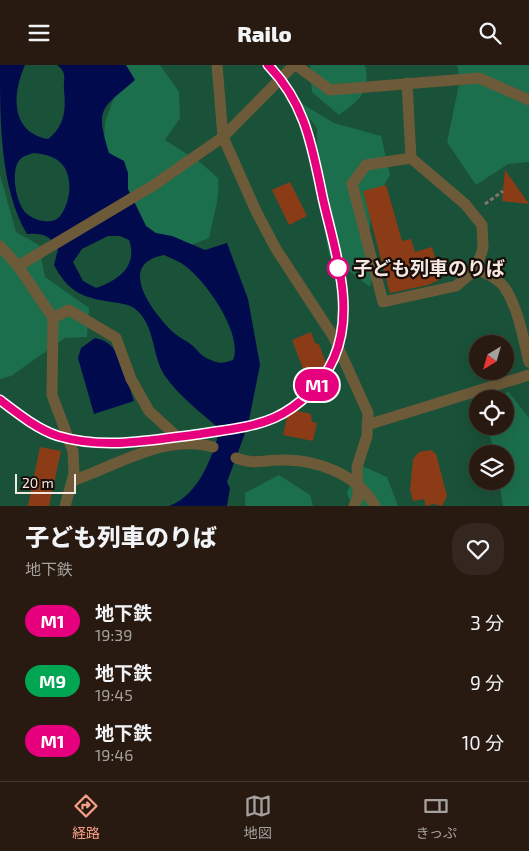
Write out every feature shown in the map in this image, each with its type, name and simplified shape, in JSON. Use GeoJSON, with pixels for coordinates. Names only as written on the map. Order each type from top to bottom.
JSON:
{"type":"FeatureCollection","features":[{"type":"Feature","properties":{"kind":"lane"},"geometry":{"type":"LineString","coordinates":[[217,65],[223,137],[256,211],[276,249],[333,336],[368,413],[366,436],[357,467],[358,497],[354,506]]}},
{"type":"Feature","properties":{"kind":"lane"},"geometry":{"type":"LineString","coordinates":[[18,266],[154,185],[223,137],[295,65],[330,90],[479,77],[529,100]]}},
{"type":"Feature","properties":{"kind":"lane"},"geometry":{"type":"LineString","coordinates":[[407,83],[411,158],[466,204],[482,225],[483,248],[476,269],[456,287],[383,302],[352,184],[366,165],[411,158]]}},
{"type":"Feature","properties":{"kind":"lane"},"geometry":{"type":"LineString","coordinates":[[0,246],[18,266],[53,317],[52,395],[72,445],[72,481],[65,506]]}},
{"type":"Feature","properties":{"kind":"lane"},"geometry":{"type":"LineString","coordinates":[[476,269],[490,275],[505,287],[520,323],[529,362]]}},
{"type":"Feature","properties":{"kind":"lane"},"geometry":{"type":"LineString","coordinates":[[53,317],[70,310],[116,338],[131,379],[149,411],[185,444]]}},
{"type":"Feature","properties":{"kind":"lane"},"geometry":{"type":"LineString","coordinates":[[367,425],[529,375]]}},
{"type":"Feature","properties":{"kind":"lane"},"geometry":{"type":"LineString","coordinates":[[72,481],[134,455],[185,444],[203,444],[213,447]]}},
{"type":"Feature","properties":{"kind":"lane"},"geometry":{"type":"LineString","coordinates":[[236,458],[250,463],[282,459],[307,461],[340,473],[358,483],[370,495],[375,506]]}},
{"type":"Feature","properties":{"kind":"path"},"geometry":{"type":"LineString","coordinates":[[473,213],[503,191]]}},
{"type":"Feature","properties":{"kind":"green space"},"geometry":{"type":"Polygon","coordinates":[[[0,65],[529,65],[529,506],[0,506],[0,65]]]}},
{"type":"Feature","properties":{"kind":"green space"},"geometry":{"type":"Polygon","coordinates":[[[112,65],[160,65],[179,92],[180,118],[165,140],[201,163],[218,178],[217,201],[209,238],[186,247],[148,231],[103,166],[105,122],[119,84],[112,65]]]}},
{"type":"Feature","properties":{"kind":"green space"},"geometry":{"type":"Polygon","coordinates":[[[310,65],[365,65],[366,83],[362,95],[339,115],[312,92],[310,65]]]}},
{"type":"Feature","properties":{"kind":"green space"},"geometry":{"type":"Polygon","coordinates":[[[457,65],[529,65],[529,162],[508,164],[476,185],[447,142],[460,80],[457,65]]]}},
{"type":"Feature","properties":{"kind":"green space"},"geometry":{"type":"Polygon","coordinates":[[[294,99],[334,123],[381,136],[390,175],[372,206],[368,248],[373,274],[370,287],[329,255],[317,187],[317,128],[294,99]]]}},
{"type":"Feature","properties":{"kind":"green space"},"geometry":{"type":"Polygon","coordinates":[[[0,175],[16,232],[39,245],[45,277],[89,308],[87,337],[65,338],[11,376],[0,379],[0,175]]]}},
{"type":"Feature","properties":{"kind":"green space"},"geometry":{"type":"Polygon","coordinates":[[[514,399],[529,418],[529,506],[503,506],[500,490],[514,490],[514,445],[492,445],[490,435],[514,435],[514,399]]]}},
{"type":"Feature","properties":{"kind":"green space"},"geometry":{"type":"Polygon","coordinates":[[[358,464],[387,477],[398,506],[352,506],[347,493],[358,464]]]}},
{"type":"Feature","properties":{"kind":"green space"},"geometry":{"type":"Polygon","coordinates":[[[279,475],[310,495],[313,506],[245,506],[245,493],[279,475]]]}},
{"type":"Feature","properties":{"kind":"shaded area"},"geometry":{"type":"Polygon","coordinates":[[[0,65],[25,65],[18,88],[17,110],[27,129],[36,135],[48,139],[54,134],[61,123],[65,104],[63,71],[57,65],[126,65],[135,80],[108,104],[102,118],[102,127],[109,153],[124,161],[128,173],[128,189],[146,226],[156,233],[172,236],[205,250],[227,243],[248,299],[260,365],[248,425],[227,482],[230,488],[227,506],[169,506],[179,501],[188,493],[203,474],[213,452],[220,429],[184,397],[165,376],[157,359],[150,331],[141,315],[129,306],[85,296],[71,288],[54,265],[58,249],[55,244],[46,236],[27,234],[11,196],[7,175],[1,131],[0,65]],[[34,153],[21,158],[16,167],[17,197],[23,210],[31,217],[44,221],[54,220],[61,215],[65,208],[69,193],[66,170],[56,159],[34,153]],[[108,236],[82,249],[73,262],[83,281],[96,288],[119,276],[129,265],[131,257],[129,240],[120,236],[108,236]],[[164,255],[150,260],[142,268],[140,278],[143,290],[157,314],[174,333],[205,357],[219,363],[233,360],[235,349],[233,336],[220,307],[200,280],[181,263],[164,255]]]}},
{"type":"Feature","properties":{"kind":"shaded area"},"geometry":{"type":"Polygon","coordinates":[[[95,338],[112,346],[118,354],[126,372],[134,401],[94,414],[78,358],[81,348],[95,338]]]}},
{"type":"Feature","properties":{"kind":"building"},"geometry":{"type":"Polygon","coordinates":[[[505,170],[529,204],[502,201],[505,170]]]}},
{"type":"Feature","properties":{"kind":"building"},"geometry":{"type":"Polygon","coordinates":[[[290,182],[307,216],[289,225],[272,190],[290,182]]]}},
{"type":"Feature","properties":{"kind":"building"},"geometry":{"type":"Polygon","coordinates":[[[386,185],[402,241],[411,239],[415,252],[432,247],[441,279],[428,285],[390,293],[363,191],[386,185]]]}},
{"type":"Feature","properties":{"kind":"building"},"geometry":{"type":"Polygon","coordinates":[[[311,332],[315,343],[319,344],[327,366],[305,374],[292,340],[311,332]]]}},
{"type":"Feature","properties":{"kind":"building"},"geometry":{"type":"Polygon","coordinates":[[[289,409],[311,414],[312,422],[317,423],[313,441],[283,435],[289,409]]]}},
{"type":"Feature","properties":{"kind":"building"},"geometry":{"type":"Polygon","coordinates":[[[40,447],[61,451],[49,506],[28,506],[40,447]]]}},
{"type":"Feature","properties":{"kind":"building"},"geometry":{"type":"Polygon","coordinates":[[[431,450],[436,454],[447,496],[442,506],[434,504],[426,506],[424,499],[413,501],[410,490],[413,459],[419,452],[431,450]]]}},
{"type":"Feature","properties":{"kind":"railway"},"geometry":{"type":"LineString","coordinates":[[0,400],[35,425],[58,436],[92,443],[127,443],[226,431],[265,422],[301,401],[317,385],[334,358],[340,339],[343,320],[341,280],[316,164],[306,129],[292,96],[268,65]]}},
{"type":"Feature","properties":{"kind":"metro line","name":"M1"},"geometry":{"type":"LineString","coordinates":[[0,400],[20,415],[56,435],[89,443],[125,443],[218,431],[263,422],[275,418],[300,401],[320,382],[334,358],[341,332],[343,309],[342,283],[307,127],[284,82],[268,65]]}},
{"type":"Feature","properties":{"kind":"place","name":"子ども列車のりば"},"geometry":{"type":"Point","coordinates":[338,268]}}]}
